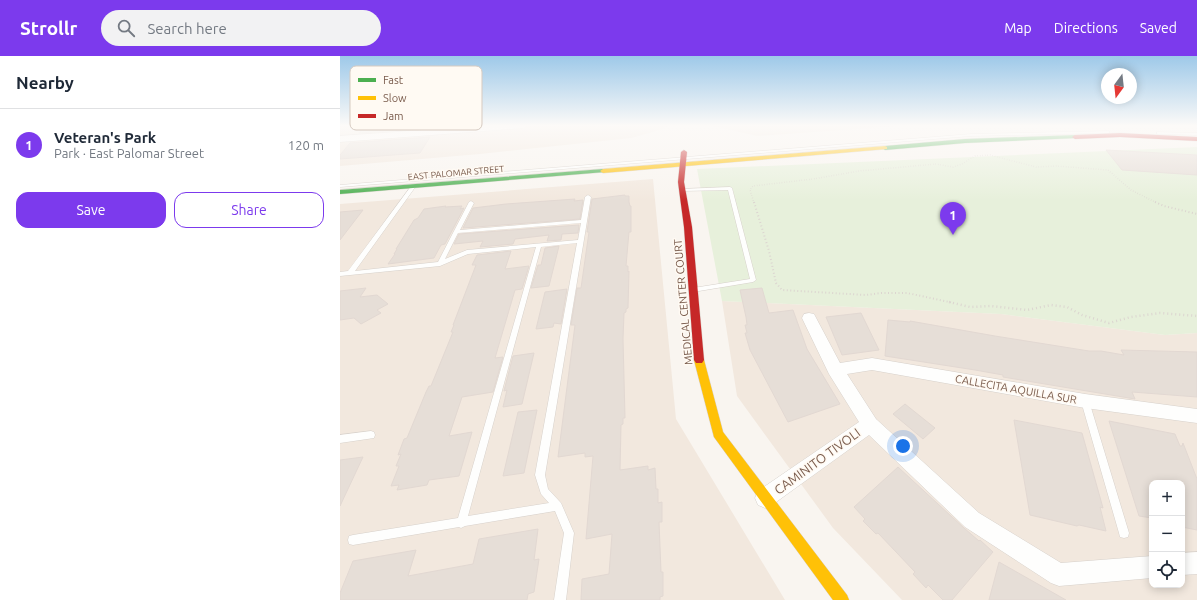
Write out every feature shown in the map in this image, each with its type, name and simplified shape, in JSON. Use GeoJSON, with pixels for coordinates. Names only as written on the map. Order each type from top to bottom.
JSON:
{"type":"FeatureCollection","features":[{"type":"Feature","properties":{"kind":"main road","name":"EAST PALOMAR STREET"},"geometry":{"type":"LineString","coordinates":[[340,192],[414,186],[752,150]]}},
{"type":"Feature","properties":{"kind":"main road","name":"EAST PALOMAR STREET"},"geometry":{"type":"LineString","coordinates":[[340,178],[810,150]]}},
{"type":"Feature","properties":{"kind":"main road","name":"MEDICAL CENTER COURT"},"geometry":{"type":"LineString","coordinates":[[684,158],[682,190],[688,227],[698,356],[718,434],[836,598]]}},
{"type":"Feature","properties":{"kind":"street"},"geometry":{"type":"LineString","coordinates":[[809,318],[835,370],[870,424],[972,520],[1059,575],[1149,567]]}},
{"type":"Feature","properties":{"kind":"street","name":"CALLECITA AQUILLA SUR"},"geometry":{"type":"LineString","coordinates":[[835,370],[872,364],[1085,401],[1197,416]]}},
{"type":"Feature","properties":{"kind":"street","name":"CAMINITO TIVOLI"},"geometry":{"type":"LineString","coordinates":[[765,498],[870,424]]}},
{"type":"Feature","properties":{"kind":"street"},"geometry":{"type":"LineString","coordinates":[[1185,564],[1197,563]]}},
{"type":"Feature","properties":{"kind":"lane"},"geometry":{"type":"LineString","coordinates":[[340,186],[779,150]]}},
{"type":"Feature","properties":{"kind":"lane"},"geometry":{"type":"LineString","coordinates":[[350,273],[414,186]]}},
{"type":"Feature","properties":{"kind":"lane"},"geometry":{"type":"LineString","coordinates":[[682,190],[730,188],[753,280],[693,290]]}},
{"type":"Feature","properties":{"kind":"lane"},"geometry":{"type":"LineString","coordinates":[[560,600],[569,533],[558,506],[544,491],[540,475],[588,198]]}},
{"type":"Feature","properties":{"kind":"lane"},"geometry":{"type":"LineString","coordinates":[[440,264],[471,204]]}},
{"type":"Feature","properties":{"kind":"lane"},"geometry":{"type":"LineString","coordinates":[[456,232],[584,221]]}},
{"type":"Feature","properties":{"kind":"lane"},"geometry":{"type":"LineString","coordinates":[[340,274],[440,264],[467,252],[581,241]]}},
{"type":"Feature","properties":{"kind":"lane"},"geometry":{"type":"LineString","coordinates":[[461,522],[539,246]]}},
{"type":"Feature","properties":{"kind":"lane"},"geometry":{"type":"LineString","coordinates":[[1085,401],[1124,534]]}},
{"type":"Feature","properties":{"kind":"lane"},"geometry":{"type":"LineString","coordinates":[[340,439],[371,435]]}},
{"type":"Feature","properties":{"kind":"lane"},"geometry":{"type":"LineString","coordinates":[[353,540],[558,506]]}},
{"type":"Feature","properties":{"kind":"path"},"geometry":{"type":"LineString","coordinates":[[1197,214],[1164,206],[1148,199],[1131,190],[1108,170],[1056,166],[1036,168],[990,155],[975,156],[962,164],[953,166],[936,164],[859,171],[813,179],[762,184],[753,186],[750,190],[776,283],[782,290],[866,295],[881,293],[907,293],[970,307],[990,306],[1027,310],[1051,305],[1067,307],[1082,315],[1109,323],[1131,317],[1160,313],[1197,316]]}},
{"type":"Feature","properties":{"kind":"shaded area"},"geometry":{"type":"Polygon","coordinates":[[[340,150],[514,150],[480,154],[340,166],[340,150]]]}},
{"type":"Feature","properties":{"kind":"shaded area"},"geometry":{"type":"Polygon","coordinates":[[[653,179],[676,419],[785,600],[340,600],[340,204],[653,179]]]}},
{"type":"Feature","properties":{"kind":"shaded area"},"geometry":{"type":"Polygon","coordinates":[[[722,301],[1001,314],[1165,335],[1197,333],[1197,600],[902,600],[833,528],[737,396],[722,301]]]}},
{"type":"Feature","properties":{"kind":"green space"},"geometry":{"type":"Polygon","coordinates":[[[1120,150],[1197,150],[1197,333],[1165,335],[1001,314],[722,301],[697,169],[1120,150]]]}},
{"type":"Feature","properties":{"kind":"building"},"geometry":{"type":"Polygon","coordinates":[[[344,150],[422,150],[420,153],[340,159],[340,155],[344,150]]]}},
{"type":"Feature","properties":{"kind":"building"},"geometry":{"type":"Polygon","coordinates":[[[1106,150],[1197,155],[1197,175],[1122,170],[1106,150]]]}},
{"type":"Feature","properties":{"kind":"building"},"geometry":{"type":"Polygon","coordinates":[[[625,195],[629,196],[631,206],[631,232],[629,232],[626,266],[628,266],[628,272],[629,271],[628,308],[624,313],[623,339],[625,418],[623,418],[623,424],[621,425],[620,470],[648,466],[648,470],[655,468],[658,503],[662,502],[662,522],[659,522],[661,572],[663,572],[663,596],[660,597],[660,600],[581,600],[582,579],[609,574],[612,534],[586,539],[593,456],[585,457],[585,453],[558,457],[575,325],[571,325],[577,288],[581,288],[592,199],[625,195]]]}},
{"type":"Feature","properties":{"kind":"building"},"geometry":{"type":"Polygon","coordinates":[[[575,199],[574,201],[583,200],[580,219],[463,228],[473,208],[575,199]]]}},
{"type":"Feature","properties":{"kind":"building"},"geometry":{"type":"Polygon","coordinates":[[[446,206],[445,207],[462,206],[460,209],[464,208],[445,244],[441,245],[434,258],[388,264],[414,220],[418,218],[424,209],[446,206]]]}},
{"type":"Feature","properties":{"kind":"building"},"geometry":{"type":"Polygon","coordinates":[[[363,210],[340,240],[340,212],[363,210]]]}},
{"type":"Feature","properties":{"kind":"building"},"geometry":{"type":"Polygon","coordinates":[[[579,225],[578,233],[562,234],[561,240],[547,241],[549,235],[515,239],[513,244],[480,247],[483,241],[454,244],[459,234],[579,225]]]}},
{"type":"Feature","properties":{"kind":"building"},"geometry":{"type":"Polygon","coordinates":[[[559,246],[549,286],[531,288],[538,265],[541,265],[545,248],[559,246]]]}},
{"type":"Feature","properties":{"kind":"building"},"geometry":{"type":"Polygon","coordinates":[[[511,251],[505,269],[529,266],[522,289],[515,290],[495,358],[503,357],[493,392],[462,397],[449,436],[472,432],[459,476],[429,480],[427,485],[397,490],[399,485],[391,486],[399,466],[396,466],[401,454],[398,455],[404,439],[407,438],[426,392],[429,386],[431,386],[453,332],[451,332],[453,325],[476,265],[472,265],[477,255],[511,251]]]}},
{"type":"Feature","properties":{"kind":"building"},"geometry":{"type":"Polygon","coordinates":[[[366,288],[360,297],[377,295],[388,304],[377,310],[381,313],[361,324],[354,318],[340,320],[340,291],[366,288]]]}},
{"type":"Feature","properties":{"kind":"building"},"geometry":{"type":"Polygon","coordinates":[[[762,288],[769,313],[793,310],[807,349],[840,404],[788,422],[750,350],[745,333],[747,333],[745,325],[747,325],[740,290],[762,288]]]}},
{"type":"Feature","properties":{"kind":"building"},"geometry":{"type":"Polygon","coordinates":[[[567,289],[561,324],[554,323],[553,327],[536,329],[545,292],[567,289]]]}},
{"type":"Feature","properties":{"kind":"building"},"geometry":{"type":"Polygon","coordinates":[[[861,313],[879,350],[842,355],[826,317],[861,313]]]}},
{"type":"Feature","properties":{"kind":"building"},"geometry":{"type":"Polygon","coordinates":[[[888,320],[910,321],[1089,351],[1101,351],[1124,355],[1121,350],[1197,352],[1197,397],[1132,392],[1135,399],[1003,377],[1003,375],[975,370],[885,356],[888,320]]]}},
{"type":"Feature","properties":{"kind":"building"},"geometry":{"type":"Polygon","coordinates":[[[534,353],[522,404],[503,407],[507,390],[504,391],[513,356],[534,353]]]}},
{"type":"Feature","properties":{"kind":"building"},"geometry":{"type":"Polygon","coordinates":[[[905,404],[935,428],[923,439],[893,414],[905,404]]]}},
{"type":"Feature","properties":{"kind":"building"},"geometry":{"type":"Polygon","coordinates":[[[537,410],[524,473],[503,476],[518,412],[537,410]]]}},
{"type":"Feature","properties":{"kind":"building"},"geometry":{"type":"Polygon","coordinates":[[[1014,420],[1082,433],[1103,508],[1100,507],[1106,531],[1030,515],[1014,420]]]}},
{"type":"Feature","properties":{"kind":"building"},"geometry":{"type":"Polygon","coordinates":[[[1109,421],[1175,434],[1180,446],[1182,446],[1183,443],[1197,479],[1197,530],[1185,528],[1185,480],[1149,480],[1149,518],[1139,516],[1109,421]]]}},
{"type":"Feature","properties":{"kind":"building"},"geometry":{"type":"Polygon","coordinates":[[[363,457],[340,506],[340,460],[363,457]]]}},
{"type":"Feature","properties":{"kind":"building"},"geometry":{"type":"Polygon","coordinates":[[[898,467],[964,528],[993,552],[952,600],[943,600],[928,585],[926,588],[913,574],[915,572],[878,533],[876,534],[863,521],[865,519],[854,507],[898,467]]]}},
{"type":"Feature","properties":{"kind":"building"},"geometry":{"type":"Polygon","coordinates":[[[538,529],[534,560],[539,559],[534,592],[528,594],[527,600],[340,600],[340,593],[353,561],[416,550],[408,576],[473,564],[479,539],[538,529]]]}},
{"type":"Feature","properties":{"kind":"building"},"geometry":{"type":"Polygon","coordinates":[[[999,562],[1029,579],[1066,600],[989,600],[999,562]]]}},
{"type":"Feature","properties":{"kind":"traffic: fast"},"geometry":{"type":"LineString","coordinates":[[340,192],[603,171]]}},
{"type":"Feature","properties":{"kind":"traffic: slow"},"geometry":{"type":"LineString","coordinates":[[603,171],[856,150]]}},
{"type":"Feature","properties":{"kind":"traffic: slow"},"geometry":{"type":"LineString","coordinates":[[699,360],[718,434],[842,600]]}},
{"type":"Feature","properties":{"kind":"traffic: jam"},"geometry":{"type":"LineString","coordinates":[[684,152],[681,182],[688,227],[699,360]]}},
{"type":"Feature","properties":{"kind":"place","name":"Veteran's Park"},"geometry":{"type":"Point","coordinates":[953,235]}}]}
